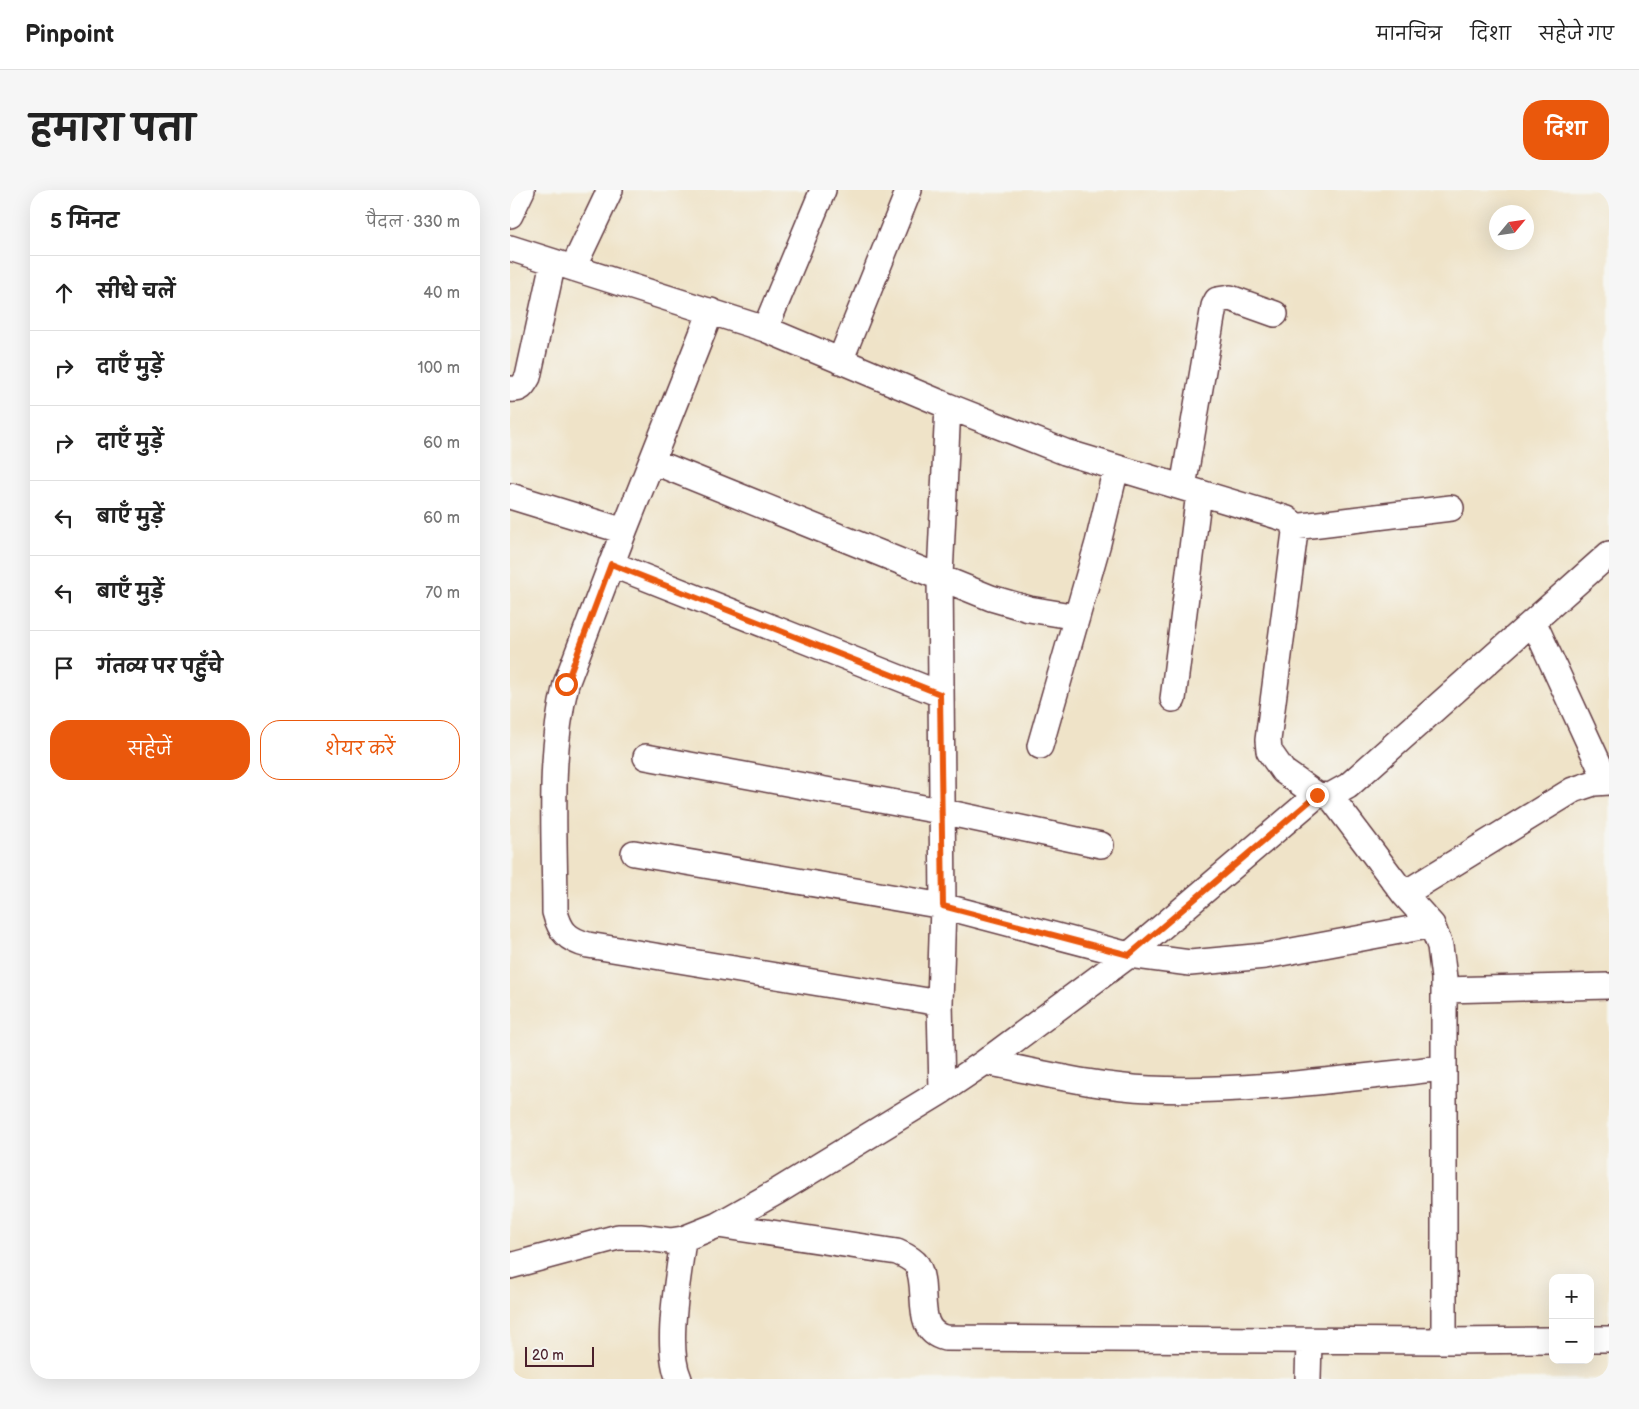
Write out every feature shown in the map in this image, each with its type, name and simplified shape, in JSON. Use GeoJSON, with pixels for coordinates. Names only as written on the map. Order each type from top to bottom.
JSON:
{"type":"FeatureCollection","features":[{"type":"Feature","properties":{"kind":"street"},"geometry":{"type":"LineString","coordinates":[[510,215],[522,190]]}},
{"type":"Feature","properties":{"kind":"street"},"geometry":{"type":"LineString","coordinates":[[510,389],[517,390],[522,387],[528,377],[563,265],[610,190]]}},
{"type":"Feature","properties":{"kind":"street"},"geometry":{"type":"LineString","coordinates":[[765,329],[823,190]]}},
{"type":"Feature","properties":{"kind":"street"},"geometry":{"type":"LineString","coordinates":[[840,361],[909,190]]}},
{"type":"Feature","properties":{"kind":"street"},"geometry":{"type":"LineString","coordinates":[[510,248],[765,329],[948,406],[1064,452],[1287,519],[1294,527],[1295,532],[1269,751],[1283,771],[1323,795],[1404,894],[1432,925],[1440,946],[1444,990],[1444,1341]]}},
{"type":"Feature","properties":{"kind":"street"},"geometry":{"type":"LineString","coordinates":[[1173,699],[1191,490],[1214,306],[1217,300],[1230,298],[1275,314]]}},
{"type":"Feature","properties":{"kind":"street"},"geometry":{"type":"LineString","coordinates":[[711,311],[611,564],[566,684],[556,744],[555,912],[564,934],[574,941],[588,945],[940,1003]]}},
{"type":"Feature","properties":{"kind":"street"},"geometry":{"type":"LineString","coordinates":[[942,1092],[940,1003],[943,906],[940,811],[940,576],[948,406]]}},
{"type":"Feature","properties":{"kind":"street"},"geometry":{"type":"LineString","coordinates":[[652,462],[1014,605],[1077,617]]}},
{"type":"Feature","properties":{"kind":"street"},"geometry":{"type":"LineString","coordinates":[[1040,746],[1077,617],[1116,468]]}},
{"type":"Feature","properties":{"kind":"street"},"geometry":{"type":"LineString","coordinates":[[510,496],[624,531]]}},
{"type":"Feature","properties":{"kind":"street"},"geometry":{"type":"LineString","coordinates":[[1294,527],[1451,508]]}},
{"type":"Feature","properties":{"kind":"street"},"geometry":{"type":"LineString","coordinates":[[510,1266],[618,1237],[640,1237],[670,1241],[683,1239],[718,1225],[942,1092],[1129,955],[1323,795],[1348,786],[1534,623],[1609,554]]}},
{"type":"Feature","properties":{"kind":"street"},"geometry":{"type":"LineString","coordinates":[[611,564],[940,694]]}},
{"type":"Feature","properties":{"kind":"street"},"geometry":{"type":"LineString","coordinates":[[1404,894],[1573,790],[1594,783],[1608,782],[1534,623]]}},
{"type":"Feature","properties":{"kind":"street"},"geometry":{"type":"LineString","coordinates":[[646,757],[940,811],[1101,845]]}},
{"type":"Feature","properties":{"kind":"street"},"geometry":{"type":"LineString","coordinates":[[634,853],[943,906],[1129,955],[1190,963],[1264,956],[1432,925]]}},
{"type":"Feature","properties":{"kind":"street"},"geometry":{"type":"LineString","coordinates":[[1444,990],[1609,986]]}},
{"type":"Feature","properties":{"kind":"street"},"geometry":{"type":"LineString","coordinates":[[985,1062],[1105,1084],[1149,1089],[1238,1088],[1444,1068]]}},
{"type":"Feature","properties":{"kind":"street"},"geometry":{"type":"LineString","coordinates":[[718,1225],[897,1252],[916,1263],[921,1274],[926,1320],[930,1330],[938,1336],[945,1338],[1549,1340]]}},
{"type":"Feature","properties":{"kind":"street"},"geometry":{"type":"LineString","coordinates":[[680,1379],[674,1362],[672,1344],[683,1239]]}},
{"type":"Feature","properties":{"kind":"street"},"geometry":{"type":"LineString","coordinates":[[1594,1339],[1609,1338]]}},
{"type":"Feature","properties":{"kind":"street"},"geometry":{"type":"LineString","coordinates":[[1308,1379],[1309,1340]]}},
{"type":"Feature","properties":{"kind":"route"},"geometry":{"type":"LineString","coordinates":[[566,684],[611,564],[940,694],[940,811],[943,906],[1129,955],[1317,795]]}}]}
